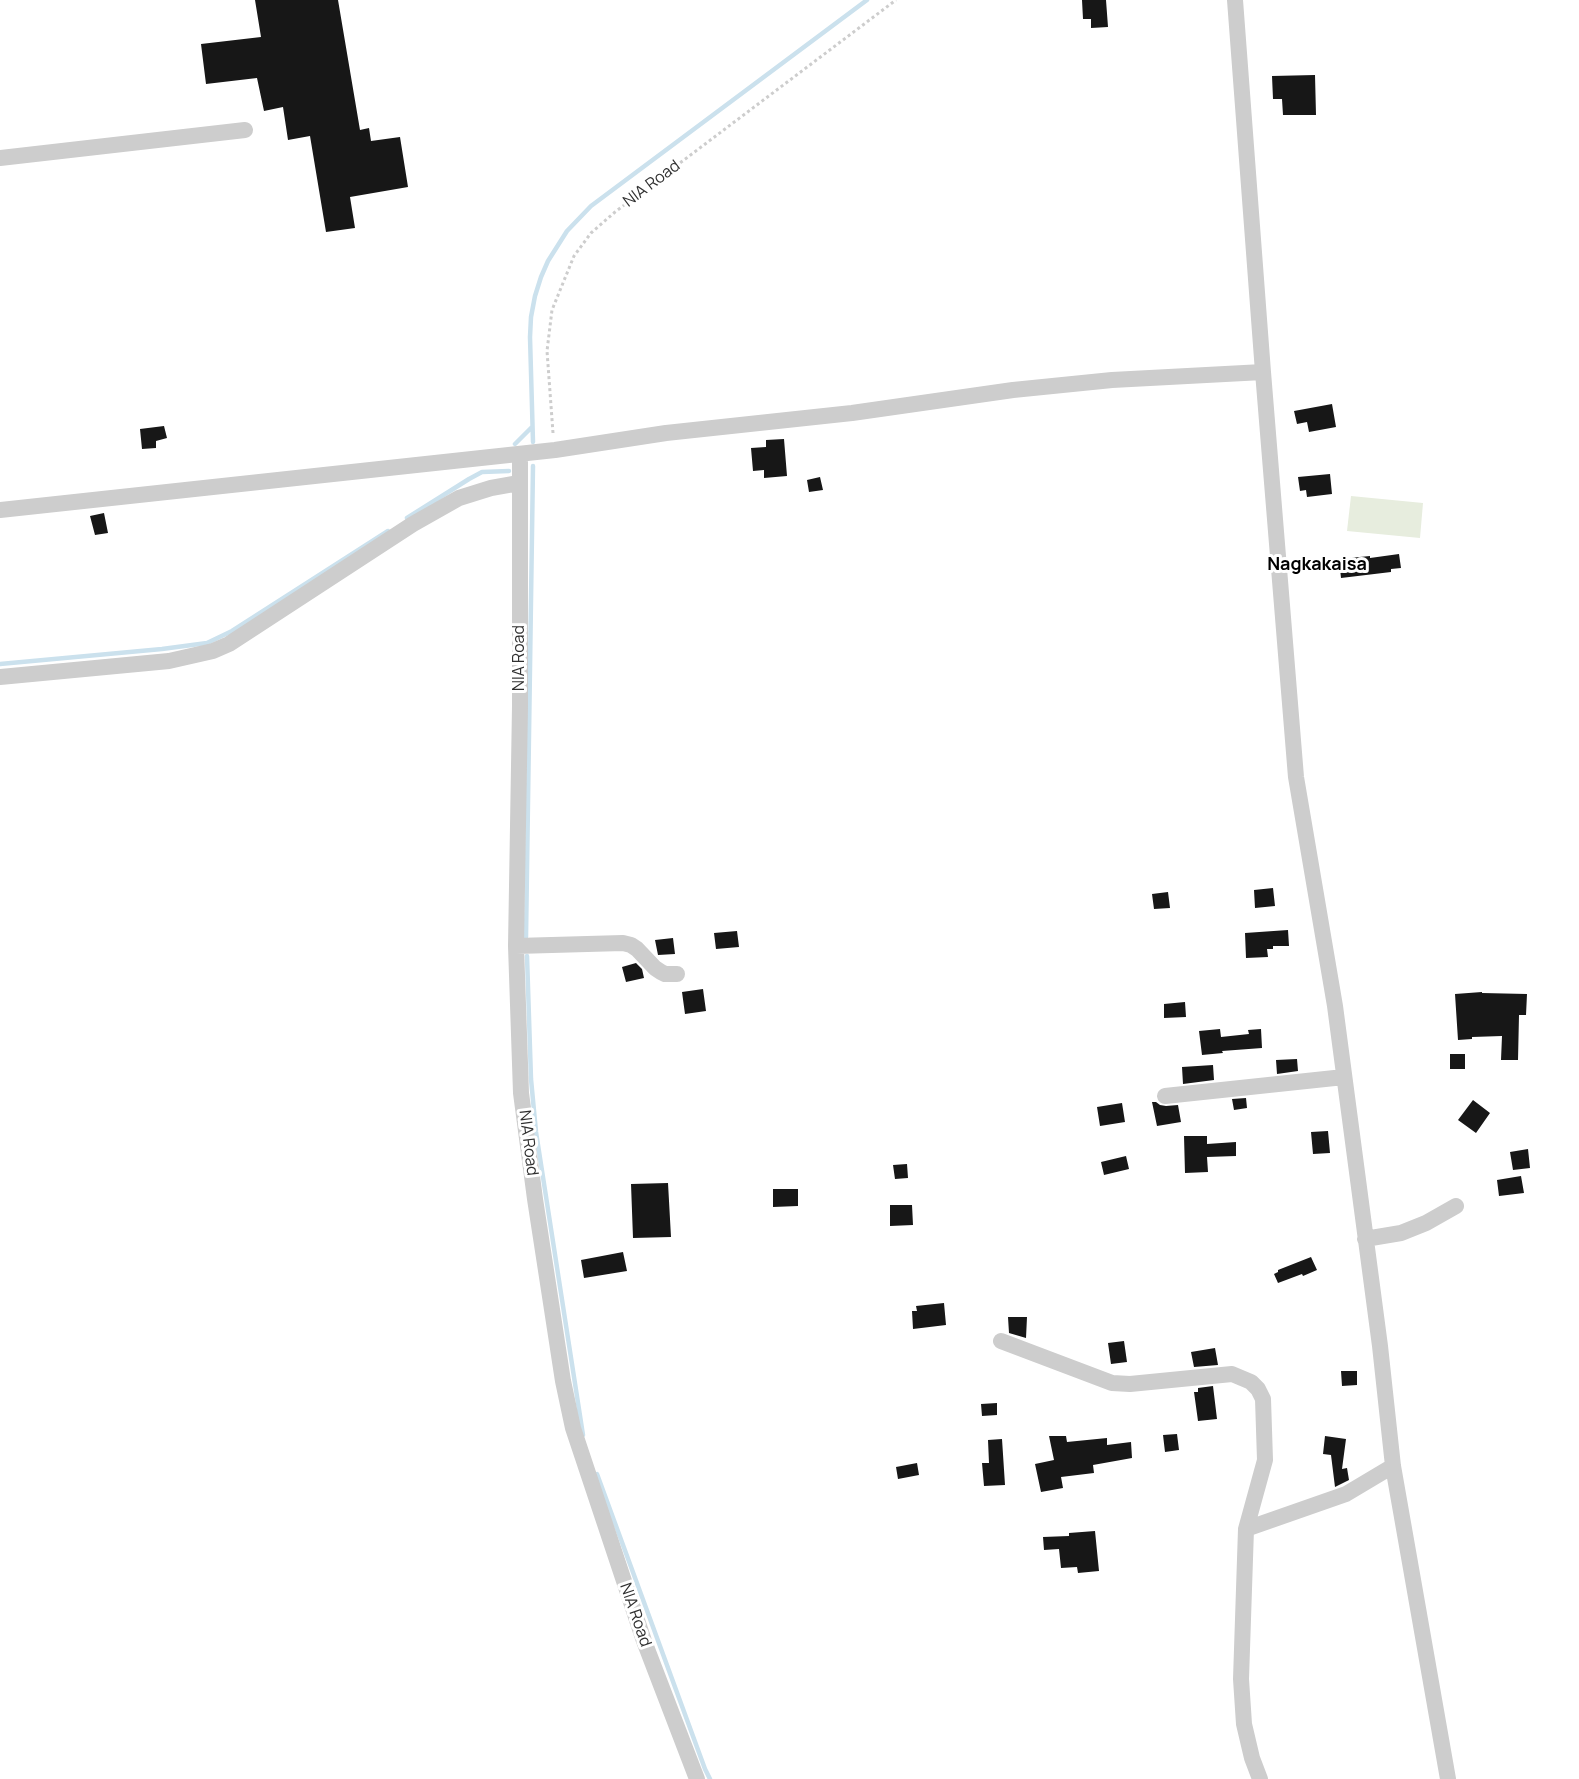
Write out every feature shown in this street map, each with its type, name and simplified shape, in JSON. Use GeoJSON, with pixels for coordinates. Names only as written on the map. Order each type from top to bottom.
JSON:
{"type":"FeatureCollection","features":[{"type":"Feature","properties":{"kind":"street"},"geometry":{"type":"LineString","coordinates":[[1235,0],[1296,777],[1335,1006],[1393,1466],[1448,1779]]}},
{"type":"Feature","properties":{"kind":"street"},"geometry":{"type":"LineString","coordinates":[[0,158],[245,130]]}},
{"type":"Feature","properties":{"kind":"street"},"geometry":{"type":"LineString","coordinates":[[0,510],[555,450],[666,433],[852,413],[1013,390],[1112,380],[1263,372]]}},
{"type":"Feature","properties":{"kind":"street","name":"NIA Road"},"geometry":{"type":"LineString","coordinates":[[520,454],[520,695],[516,946],[521,1093],[535,1199],[563,1381],[588,1478],[644,1641],[697,1779]]}},
{"type":"Feature","properties":{"kind":"street"},"geometry":{"type":"LineString","coordinates":[[0,677],[169,661],[213,651],[238,638],[412,524],[459,498],[519,483]]}},
{"type":"Feature","properties":{"kind":"street"},"geometry":{"type":"LineString","coordinates":[[516,946],[623,943],[637,949],[661,972],[677,974]]}},
{"type":"Feature","properties":{"kind":"street"},"geometry":{"type":"LineString","coordinates":[[1166,1096],[1344,1077]]}},
{"type":"Feature","properties":{"kind":"street"},"geometry":{"type":"LineString","coordinates":[[1365,1239],[1401,1233],[1456,1206]]}},
{"type":"Feature","properties":{"kind":"street"},"geometry":{"type":"LineString","coordinates":[[1001,1341],[1112,1383],[1130,1384],[1232,1374],[1251,1382],[1258,1389],[1263,1399],[1265,1460],[1246,1529],[1241,1679],[1244,1724],[1252,1758],[1260,1779]]}},
{"type":"Feature","properties":{"kind":"street"},"geometry":{"type":"LineString","coordinates":[[1246,1529],[1346,1494],[1393,1466]]}},
{"type":"Feature","properties":{"kind":"path","name":"NIA Road"},"geometry":{"type":"LineString","coordinates":[[555,450],[547,351],[552,310],[574,256],[591,234],[615,212],[897,0]]}},
{"type":"Feature","properties":{"kind":"green space"},"geometry":{"type":"Polygon","coordinates":[[[1351,496],[1423,503],[1420,538],[1347,531],[1351,496]]]}},
{"type":"Feature","properties":{"kind":"building"},"geometry":{"type":"Polygon","coordinates":[[[255,0],[338,0],[360,130],[369,128],[371,141],[400,137],[408,187],[350,197],[355,228],[326,232],[310,136],[288,140],[283,107],[264,111],[257,78],[206,84],[201,44],[261,37],[255,0]]]}},
{"type":"Feature","properties":{"kind":"building"},"geometry":{"type":"Polygon","coordinates":[[[1082,0],[1106,0],[1108,27],[1091,28],[1091,19],[1083,19],[1082,0]]]}},
{"type":"Feature","properties":{"kind":"building"},"geometry":{"type":"Polygon","coordinates":[[[1315,75],[1316,115],[1283,115],[1282,99],[1273,99],[1272,76],[1315,75]]]}},
{"type":"Feature","properties":{"kind":"building"},"geometry":{"type":"Polygon","coordinates":[[[1332,404],[1336,427],[1309,432],[1307,422],[1297,424],[1294,411],[1332,404]]]}},
{"type":"Feature","properties":{"kind":"building"},"geometry":{"type":"Polygon","coordinates":[[[164,426],[167,438],[156,441],[156,448],[142,449],[140,429],[164,426]]]}},
{"type":"Feature","properties":{"kind":"building"},"geometry":{"type":"Polygon","coordinates":[[[784,439],[787,476],[764,478],[764,470],[753,471],[751,448],[766,447],[766,440],[784,439]]]}},
{"type":"Feature","properties":{"kind":"building"},"geometry":{"type":"Polygon","coordinates":[[[1330,474],[1332,494],[1307,497],[1306,490],[1300,491],[1298,477],[1330,474]]]}},
{"type":"Feature","properties":{"kind":"building"},"geometry":{"type":"Polygon","coordinates":[[[820,477],[823,490],[809,492],[807,480],[820,477]]]}},
{"type":"Feature","properties":{"kind":"building"},"geometry":{"type":"Polygon","coordinates":[[[104,513],[108,533],[95,535],[90,516],[104,513]]]}},
{"type":"Feature","properties":{"kind":"building"},"geometry":{"type":"Polygon","coordinates":[[[1399,554],[1401,568],[1391,569],[1391,572],[1341,578],[1339,559],[1399,554]]]}},
{"type":"Feature","properties":{"kind":"building"},"geometry":{"type":"Polygon","coordinates":[[[1273,888],[1275,906],[1255,908],[1254,890],[1273,888]]]}},
{"type":"Feature","properties":{"kind":"building"},"geometry":{"type":"Polygon","coordinates":[[[1168,892],[1170,908],[1154,909],[1152,894],[1168,892]]]}},
{"type":"Feature","properties":{"kind":"building"},"geometry":{"type":"Polygon","coordinates":[[[1288,930],[1289,946],[1273,946],[1273,949],[1267,949],[1268,957],[1246,958],[1245,933],[1288,930]]]}},
{"type":"Feature","properties":{"kind":"building"},"geometry":{"type":"Polygon","coordinates":[[[737,931],[739,947],[716,949],[714,933],[737,931]]]}},
{"type":"Feature","properties":{"kind":"building"},"geometry":{"type":"Polygon","coordinates":[[[673,938],[675,954],[658,955],[655,940],[673,938]]]}},
{"type":"Feature","properties":{"kind":"building"},"geometry":{"type":"Polygon","coordinates":[[[636,963],[642,969],[644,978],[626,982],[622,967],[636,963]]]}},
{"type":"Feature","properties":{"kind":"building"},"geometry":{"type":"Polygon","coordinates":[[[703,989],[706,1011],[685,1014],[682,992],[703,989]]]}},
{"type":"Feature","properties":{"kind":"building"},"geometry":{"type":"Polygon","coordinates":[[[1482,992],[1527,994],[1526,1015],[1519,1015],[1518,1060],[1501,1060],[1502,1036],[1458,1040],[1455,994],[1482,992]]]}},
{"type":"Feature","properties":{"kind":"building"},"geometry":{"type":"Polygon","coordinates":[[[1185,1002],[1186,1017],[1164,1018],[1164,1004],[1185,1002]]]}},
{"type":"Feature","properties":{"kind":"building"},"geometry":{"type":"Polygon","coordinates":[[[1220,1029],[1221,1037],[1249,1034],[1248,1030],[1261,1029],[1262,1048],[1202,1055],[1199,1031],[1220,1029]]]}},
{"type":"Feature","properties":{"kind":"building"},"geometry":{"type":"Polygon","coordinates":[[[1450,1054],[1465,1054],[1465,1069],[1450,1069],[1450,1054]]]}},
{"type":"Feature","properties":{"kind":"building"},"geometry":{"type":"Polygon","coordinates":[[[1297,1059],[1298,1071],[1277,1074],[1276,1060],[1297,1059]]]}},
{"type":"Feature","properties":{"kind":"building"},"geometry":{"type":"Polygon","coordinates":[[[1213,1065],[1214,1080],[1183,1084],[1182,1067],[1213,1065]]]}},
{"type":"Feature","properties":{"kind":"building"},"geometry":{"type":"Polygon","coordinates":[[[1246,1098],[1247,1108],[1234,1110],[1232,1099],[1246,1098]]]}},
{"type":"Feature","properties":{"kind":"building"},"geometry":{"type":"Polygon","coordinates":[[[1473,1100],[1490,1113],[1476,1133],[1458,1120],[1473,1100]]]}},
{"type":"Feature","properties":{"kind":"building"},"geometry":{"type":"Polygon","coordinates":[[[1152,1102],[1166,1106],[1178,1105],[1181,1122],[1157,1126],[1152,1102]]]}},
{"type":"Feature","properties":{"kind":"building"},"geometry":{"type":"Polygon","coordinates":[[[1122,1103],[1125,1122],[1100,1126],[1097,1107],[1122,1103]]]}},
{"type":"Feature","properties":{"kind":"building"},"geometry":{"type":"Polygon","coordinates":[[[1328,1131],[1330,1153],[1313,1154],[1311,1132],[1328,1131]]]}},
{"type":"Feature","properties":{"kind":"building"},"geometry":{"type":"Polygon","coordinates":[[[1184,1136],[1207,1136],[1207,1144],[1236,1142],[1236,1156],[1207,1157],[1208,1172],[1185,1173],[1184,1136]]]}},
{"type":"Feature","properties":{"kind":"building"},"geometry":{"type":"Polygon","coordinates":[[[1528,1149],[1530,1168],[1513,1170],[1510,1152],[1528,1149]]]}},
{"type":"Feature","properties":{"kind":"building"},"geometry":{"type":"Polygon","coordinates":[[[1126,1156],[1129,1169],[1104,1175],[1101,1162],[1126,1156]]]}},
{"type":"Feature","properties":{"kind":"building"},"geometry":{"type":"Polygon","coordinates":[[[907,1164],[908,1178],[895,1179],[893,1165],[907,1164]]]}},
{"type":"Feature","properties":{"kind":"building"},"geometry":{"type":"Polygon","coordinates":[[[1521,1176],[1524,1193],[1499,1196],[1497,1180],[1521,1176]]]}},
{"type":"Feature","properties":{"kind":"building"},"geometry":{"type":"Polygon","coordinates":[[[668,1183],[671,1237],[633,1238],[631,1184],[668,1183]]]}},
{"type":"Feature","properties":{"kind":"building"},"geometry":{"type":"Polygon","coordinates":[[[773,1189],[798,1189],[798,1206],[773,1207],[773,1189]]]}},
{"type":"Feature","properties":{"kind":"building"},"geometry":{"type":"Polygon","coordinates":[[[890,1205],[912,1205],[913,1225],[890,1226],[890,1205]]]}},
{"type":"Feature","properties":{"kind":"building"},"geometry":{"type":"Polygon","coordinates":[[[623,1252],[627,1271],[584,1278],[581,1260],[623,1252]]]}},
{"type":"Feature","properties":{"kind":"building"},"geometry":{"type":"Polygon","coordinates":[[[1311,1257],[1317,1270],[1278,1283],[1274,1274],[1278,1270],[1311,1257]]]}},
{"type":"Feature","properties":{"kind":"building"},"geometry":{"type":"Polygon","coordinates":[[[944,1303],[946,1325],[913,1329],[912,1311],[917,1311],[916,1306],[944,1303]]]}},
{"type":"Feature","properties":{"kind":"building"},"geometry":{"type":"Polygon","coordinates":[[[1008,1317],[1027,1317],[1026,1338],[1009,1333],[1008,1317]]]}},
{"type":"Feature","properties":{"kind":"building"},"geometry":{"type":"Polygon","coordinates":[[[1124,1341],[1127,1362],[1111,1364],[1108,1343],[1124,1341]]]}},
{"type":"Feature","properties":{"kind":"building"},"geometry":{"type":"Polygon","coordinates":[[[1215,1348],[1218,1365],[1194,1367],[1191,1352],[1215,1348]]]}},
{"type":"Feature","properties":{"kind":"building"},"geometry":{"type":"Polygon","coordinates":[[[1341,1371],[1357,1371],[1357,1385],[1342,1386],[1341,1371]]]}},
{"type":"Feature","properties":{"kind":"building"},"geometry":{"type":"Polygon","coordinates":[[[1213,1386],[1217,1419],[1198,1421],[1194,1392],[1198,1392],[1198,1388],[1213,1386]]]}},
{"type":"Feature","properties":{"kind":"building"},"geometry":{"type":"Polygon","coordinates":[[[997,1403],[997,1415],[982,1416],[981,1404],[997,1403]]]}},
{"type":"Feature","properties":{"kind":"building"},"geometry":{"type":"Polygon","coordinates":[[[1177,1434],[1179,1450],[1165,1452],[1163,1435],[1177,1434]]]}},
{"type":"Feature","properties":{"kind":"building"},"geometry":{"type":"Polygon","coordinates":[[[1049,1436],[1066,1436],[1067,1442],[1107,1438],[1107,1445],[1131,1442],[1132,1458],[1093,1465],[1094,1473],[1061,1477],[1063,1488],[1041,1492],[1035,1464],[1054,1460],[1049,1436]]]}},
{"type":"Feature","properties":{"kind":"building"},"geometry":{"type":"Polygon","coordinates":[[[1325,1436],[1346,1439],[1342,1469],[1347,1468],[1349,1480],[1335,1487],[1331,1455],[1323,1454],[1325,1436]]]}},
{"type":"Feature","properties":{"kind":"building"},"geometry":{"type":"Polygon","coordinates":[[[1002,1439],[1005,1485],[984,1486],[982,1463],[989,1463],[988,1440],[1002,1439]]]}},
{"type":"Feature","properties":{"kind":"building"},"geometry":{"type":"Polygon","coordinates":[[[917,1463],[919,1475],[898,1479],[896,1467],[917,1463]]]}},
{"type":"Feature","properties":{"kind":"building"},"geometry":{"type":"Polygon","coordinates":[[[1095,1531],[1099,1571],[1078,1573],[1077,1567],[1061,1568],[1059,1549],[1044,1550],[1043,1537],[1069,1536],[1069,1533],[1095,1531]]]}},
{"type":"Feature","properties":{"kind":"waterway"},"geometry":{"type":"LineString","coordinates":[[533,442],[531,317],[541,277],[567,231],[591,206],[867,0]]}},
{"type":"Feature","properties":{"kind":"waterway"},"geometry":{"type":"LineString","coordinates":[[515,444],[532,427]]}},
{"type":"Feature","properties":{"kind":"waterway"},"geometry":{"type":"LineString","coordinates":[[526,937],[533,466]]}},
{"type":"Feature","properties":{"kind":"waterway"},"geometry":{"type":"LineString","coordinates":[[407,518],[482,472],[509,471]]}},
{"type":"Feature","properties":{"kind":"waterway"},"geometry":{"type":"LineString","coordinates":[[0,664],[207,643],[232,631],[388,531]]}},
{"type":"Feature","properties":{"kind":"waterway"},"geometry":{"type":"LineString","coordinates":[[527,956],[531,1079],[536,1132],[583,1435]]}},
{"type":"Feature","properties":{"kind":"waterway"},"geometry":{"type":"LineString","coordinates":[[597,1474],[710,1779]]}},
{"type":"Feature","properties":{"kind":"district","name":"Nagkakaisa"},"geometry":{"type":"Point","coordinates":[1317,565]}}]}
